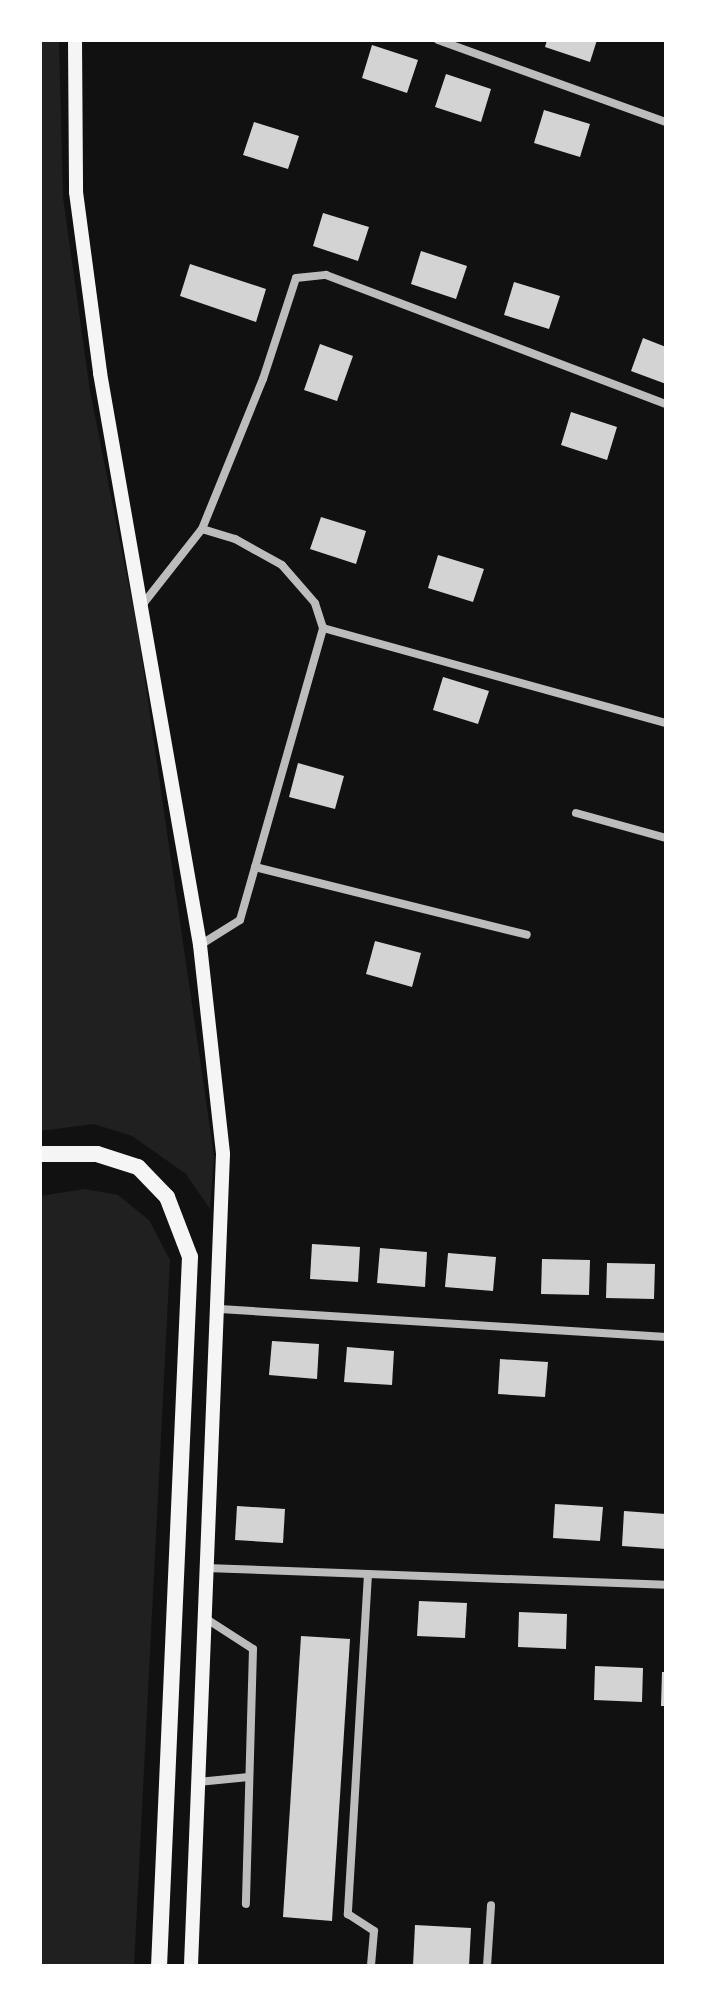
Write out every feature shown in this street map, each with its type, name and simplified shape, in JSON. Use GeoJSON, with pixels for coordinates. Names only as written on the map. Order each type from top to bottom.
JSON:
{"type":"FeatureCollection","features":[{"type":"Feature","properties":{"kind":"main road"},"geometry":{"type":"LineString","coordinates":[[75,40],[76,192],[100,373],[143,604],[200,945],[223,1154],[220,1309],[206,1568],[191,1966]]}},
{"type":"Feature","properties":{"kind":"main road"},"geometry":{"type":"LineString","coordinates":[[40,1154],[97,1154],[138,1167],[167,1197],[190,1257],[159,1966]]}},
{"type":"Feature","properties":{"kind":"street"},"geometry":{"type":"LineString","coordinates":[[438,40],[666,122]]}},
{"type":"Feature","properties":{"kind":"street"},"geometry":{"type":"LineString","coordinates":[[143,604],[202,529],[263,379],[296,278],[326,275],[666,404]]}},
{"type":"Feature","properties":{"kind":"street"},"geometry":{"type":"LineString","coordinates":[[200,945],[240,920],[323,628],[315,603],[282,565],[235,539],[202,529]]}},
{"type":"Feature","properties":{"kind":"street"},"geometry":{"type":"LineString","coordinates":[[323,628],[666,723]]}},
{"type":"Feature","properties":{"kind":"street"},"geometry":{"type":"LineString","coordinates":[[576,813],[666,838]]}},
{"type":"Feature","properties":{"kind":"street"},"geometry":{"type":"LineString","coordinates":[[255,867],[527,935]]}},
{"type":"Feature","properties":{"kind":"street"},"geometry":{"type":"LineString","coordinates":[[220,1309],[666,1337]]}},
{"type":"Feature","properties":{"kind":"street"},"geometry":{"type":"LineString","coordinates":[[206,1568],[666,1585]]}},
{"type":"Feature","properties":{"kind":"street"},"geometry":{"type":"LineString","coordinates":[[368,1574],[348,1914],[374,1931],[371,1966]]}},
{"type":"Feature","properties":{"kind":"street"},"geometry":{"type":"LineString","coordinates":[[204,1617],[253,1649],[246,1904]]}},
{"type":"Feature","properties":{"kind":"street"},"geometry":{"type":"LineString","coordinates":[[198,1782],[249,1777]]}},
{"type":"Feature","properties":{"kind":"street"},"geometry":{"type":"LineString","coordinates":[[487,1966],[491,1905]]}},
{"type":"Feature","properties":{"kind":"shaded area"},"geometry":{"type":"Polygon","coordinates":[[[40,40],[59,40],[63,197],[90,391],[138,632],[214,1156],[210,1209],[186,1174],[132,1136],[94,1124],[40,1131],[40,40]]]}},
{"type":"Feature","properties":{"kind":"shaded area"},"geometry":{"type":"Polygon","coordinates":[[[85,1189],[118,1195],[149,1220],[170,1260],[134,1966],[40,1966],[40,1196],[85,1189]]]}},
{"type":"Feature","properties":{"kind":"building"},"geometry":{"type":"Polygon","coordinates":[[[547,40],[597,40],[590,62],[545,47],[547,40]]]}},
{"type":"Feature","properties":{"kind":"building"},"geometry":{"type":"Polygon","coordinates":[[[372,45],[418,60],[407,93],[362,78],[372,45]]]}},
{"type":"Feature","properties":{"kind":"building"},"geometry":{"type":"Polygon","coordinates":[[[446,74],[491,89],[481,122],[435,107],[446,74]]]}},
{"type":"Feature","properties":{"kind":"building"},"geometry":{"type":"Polygon","coordinates":[[[544,110],[590,124],[580,157],[534,143],[544,110]]]}},
{"type":"Feature","properties":{"kind":"building"},"geometry":{"type":"Polygon","coordinates":[[[254,122],[299,136],[288,169],[243,155],[254,122]]]}},
{"type":"Feature","properties":{"kind":"building"},"geometry":{"type":"Polygon","coordinates":[[[323,213],[369,227],[358,261],[313,246],[323,213]]]}},
{"type":"Feature","properties":{"kind":"building"},"geometry":{"type":"Polygon","coordinates":[[[421,251],[467,266],[456,299],[411,284],[421,251]]]}},
{"type":"Feature","properties":{"kind":"building"},"geometry":{"type":"Polygon","coordinates":[[[190,264],[266,289],[256,322],[180,296],[190,264]]]}},
{"type":"Feature","properties":{"kind":"building"},"geometry":{"type":"Polygon","coordinates":[[[514,282],[560,296],[549,329],[504,315],[514,282]]]}},
{"type":"Feature","properties":{"kind":"building"},"geometry":{"type":"Polygon","coordinates":[[[643,338],[666,347],[666,384],[631,371],[643,338]]]}},
{"type":"Feature","properties":{"kind":"building"},"geometry":{"type":"Polygon","coordinates":[[[320,344],[353,356],[337,401],[304,390],[320,344]]]}},
{"type":"Feature","properties":{"kind":"building"},"geometry":{"type":"Polygon","coordinates":[[[571,412],[617,427],[607,460],[561,445],[571,412]]]}},
{"type":"Feature","properties":{"kind":"building"},"geometry":{"type":"Polygon","coordinates":[[[321,517],[366,531],[356,564],[310,549],[321,517]]]}},
{"type":"Feature","properties":{"kind":"building"},"geometry":{"type":"Polygon","coordinates":[[[438,555],[484,569],[473,602],[428,588],[438,555]]]}},
{"type":"Feature","properties":{"kind":"building"},"geometry":{"type":"Polygon","coordinates":[[[443,677],[489,691],[478,724],[433,710],[443,677]]]}},
{"type":"Feature","properties":{"kind":"building"},"geometry":{"type":"Polygon","coordinates":[[[298,763],[344,776],[335,809],[289,797],[298,763]]]}},
{"type":"Feature","properties":{"kind":"building"},"geometry":{"type":"Polygon","coordinates":[[[375,941],[421,953],[412,987],[366,974],[375,941]]]}},
{"type":"Feature","properties":{"kind":"building"},"geometry":{"type":"Polygon","coordinates":[[[312,1244],[360,1247],[358,1282],[310,1279],[312,1244]]]}},
{"type":"Feature","properties":{"kind":"building"},"geometry":{"type":"Polygon","coordinates":[[[380,1248],[427,1252],[425,1287],[377,1283],[380,1248]]]}},
{"type":"Feature","properties":{"kind":"building"},"geometry":{"type":"Polygon","coordinates":[[[448,1253],[496,1257],[493,1291],[445,1287],[448,1253]]]}},
{"type":"Feature","properties":{"kind":"building"},"geometry":{"type":"Polygon","coordinates":[[[542,1259],[590,1260],[589,1295],[541,1294],[542,1259]]]}},
{"type":"Feature","properties":{"kind":"building"},"geometry":{"type":"Polygon","coordinates":[[[607,1263],[655,1264],[654,1299],[606,1298],[607,1263]]]}},
{"type":"Feature","properties":{"kind":"building"},"geometry":{"type":"Polygon","coordinates":[[[272,1341],[319,1344],[317,1379],[269,1375],[272,1341]]]}},
{"type":"Feature","properties":{"kind":"building"},"geometry":{"type":"Polygon","coordinates":[[[347,1347],[394,1351],[392,1385],[344,1382],[347,1347]]]}},
{"type":"Feature","properties":{"kind":"building"},"geometry":{"type":"Polygon","coordinates":[[[500,1359],[548,1362],[545,1397],[498,1394],[500,1359]]]}},
{"type":"Feature","properties":{"kind":"building"},"geometry":{"type":"Polygon","coordinates":[[[555,1504],[603,1507],[600,1541],[553,1538],[555,1504]]]}},
{"type":"Feature","properties":{"kind":"building"},"geometry":{"type":"Polygon","coordinates":[[[237,1506],[285,1509],[283,1543],[235,1540],[237,1506]]]}},
{"type":"Feature","properties":{"kind":"building"},"geometry":{"type":"Polygon","coordinates":[[[624,1511],[666,1514],[666,1549],[622,1546],[624,1511]]]}},
{"type":"Feature","properties":{"kind":"building"},"geometry":{"type":"Polygon","coordinates":[[[419,1601],[467,1603],[465,1638],[417,1636],[419,1601]]]}},
{"type":"Feature","properties":{"kind":"building"},"geometry":{"type":"Polygon","coordinates":[[[519,1612],[567,1614],[566,1649],[518,1647],[519,1612]]]}},
{"type":"Feature","properties":{"kind":"building"},"geometry":{"type":"Polygon","coordinates":[[[301,1636],[350,1639],[332,1921],[283,1917],[301,1636]]]}},
{"type":"Feature","properties":{"kind":"building"},"geometry":{"type":"Polygon","coordinates":[[[595,1666],[643,1668],[642,1702],[594,1700],[595,1666]]]}},
{"type":"Feature","properties":{"kind":"building"},"geometry":{"type":"Polygon","coordinates":[[[662,1672],[666,1672],[666,1706],[661,1706],[662,1672]]]}},
{"type":"Feature","properties":{"kind":"building"},"geometry":{"type":"Polygon","coordinates":[[[415,1925],[471,1928],[469,1966],[413,1966],[415,1925]]]}}]}
